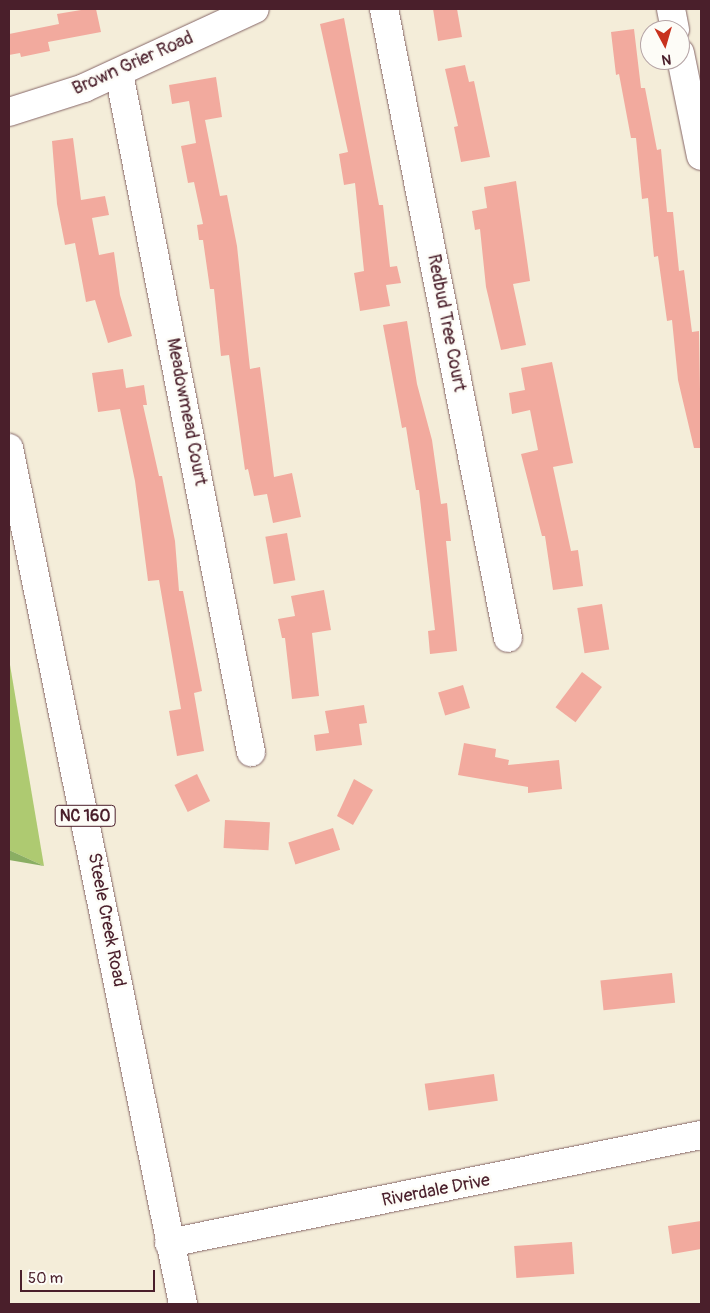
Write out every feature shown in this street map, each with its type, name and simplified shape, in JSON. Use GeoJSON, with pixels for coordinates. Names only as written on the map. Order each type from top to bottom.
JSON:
{"type":"FeatureCollection","features":[{"type":"Feature","properties":{"kind":"street","name":"Brown Grier Road"},"geometry":{"type":"LineString","coordinates":[[9,112],[58,98],[119,73],[255,9]]}},
{"type":"Feature","properties":{"kind":"street","name":"Redbud Tree Court"},"geometry":{"type":"LineString","coordinates":[[384,9],[508,638]]}},
{"type":"Feature","properties":{"kind":"street"},"geometry":{"type":"LineString","coordinates":[[683,70],[701,156]]}},
{"type":"Feature","properties":{"kind":"street","name":"Meadowmead Court"},"geometry":{"type":"LineString","coordinates":[[119,73],[251,752]]}},
{"type":"Feature","properties":{"kind":"street","name":"Steele Creek Road"},"geometry":{"type":"LineString","coordinates":[[9,448],[169,1243],[183,1304]]}},
{"type":"Feature","properties":{"kind":"street","name":"Riverdale Drive"},"geometry":{"type":"LineString","coordinates":[[169,1243],[701,1135]]}},
{"type":"Feature","properties":{"kind":"green space"},"geometry":{"type":"Polygon","coordinates":[[[9,659],[44,866],[9,850],[9,659]]]}},
{"type":"Feature","properties":{"kind":"green space"},"geometry":{"type":"Polygon","coordinates":[[[9,850],[44,866],[9,860],[9,850]]]}},
{"type":"Feature","properties":{"kind":"building"},"geometry":{"type":"Polygon","coordinates":[[[96,9],[101,32],[48,42],[50,51],[21,57],[20,53],[9,55],[9,34],[59,24],[57,14],[96,9]]]}},
{"type":"Feature","properties":{"kind":"building"},"geometry":{"type":"Polygon","coordinates":[[[433,9],[457,9],[462,37],[438,41],[433,9]]]}},
{"type":"Feature","properties":{"kind":"building"},"geometry":{"type":"Polygon","coordinates":[[[344,18],[379,205],[383,205],[390,267],[397,266],[401,283],[386,285],[390,306],[360,311],[354,273],[364,271],[355,183],[344,185],[339,154],[348,152],[320,24],[344,18]]]}},
{"type":"Feature","properties":{"kind":"building"},"geometry":{"type":"Polygon","coordinates":[[[634,29],[641,88],[645,88],[657,150],[661,149],[667,212],[673,212],[679,271],[684,270],[692,332],[699,331],[701,448],[694,448],[678,380],[672,320],[667,321],[658,256],[654,257],[648,198],[642,199],[636,138],[631,138],[619,74],[616,75],[611,32],[634,29]]]}},
{"type":"Feature","properties":{"kind":"building"},"geometry":{"type":"Polygon","coordinates":[[[465,65],[469,82],[474,81],[490,157],[461,162],[454,127],[458,126],[445,69],[465,65]]]}},
{"type":"Feature","properties":{"kind":"building"},"geometry":{"type":"Polygon","coordinates":[[[216,77],[222,117],[205,120],[220,196],[227,195],[237,246],[250,369],[260,367],[274,477],[292,473],[301,517],[273,523],[267,494],[254,496],[248,469],[245,470],[229,355],[221,356],[214,289],[210,289],[203,240],[199,240],[197,225],[203,224],[194,182],[188,183],[181,146],[196,143],[189,101],[172,104],[169,85],[216,77]]]}},
{"type":"Feature","properties":{"kind":"building"},"geometry":{"type":"Polygon","coordinates":[[[73,138],[81,200],[105,196],[109,215],[92,218],[99,255],[114,252],[120,295],[132,336],[108,343],[95,300],[86,302],[75,243],[65,245],[57,204],[52,141],[73,138]]]}},
{"type":"Feature","properties":{"kind":"building"},"geometry":{"type":"Polygon","coordinates":[[[516,181],[530,281],[513,284],[526,345],[501,350],[486,287],[480,229],[475,230],[472,211],[487,208],[484,187],[516,181]]]}},
{"type":"Feature","properties":{"kind":"building"},"geometry":{"type":"Polygon","coordinates":[[[407,321],[417,384],[432,440],[441,504],[447,503],[451,541],[446,541],[457,651],[430,654],[428,631],[435,630],[419,490],[416,490],[406,427],[402,428],[383,325],[407,321]]]}},
{"type":"Feature","properties":{"kind":"building"},"geometry":{"type":"Polygon","coordinates":[[[552,362],[573,463],[553,467],[571,551],[578,550],[583,586],[553,590],[545,536],[542,536],[521,454],[538,450],[530,410],[512,414],[509,393],[525,390],[521,368],[552,362]]]}},
{"type":"Feature","properties":{"kind":"building"},"geometry":{"type":"Polygon","coordinates":[[[123,369],[126,388],[144,385],[147,405],[143,405],[159,476],[162,476],[175,541],[179,591],[183,591],[202,691],[194,693],[204,751],[177,756],[169,711],[181,709],[159,580],[148,581],[135,481],[120,409],[98,412],[92,373],[123,369]]]}},
{"type":"Feature","properties":{"kind":"building"},"geometry":{"type":"Polygon","coordinates":[[[287,533],[295,580],[274,584],[265,537],[287,533]]]}},
{"type":"Feature","properties":{"kind":"building"},"geometry":{"type":"Polygon","coordinates":[[[324,590],[331,630],[312,633],[319,696],[292,699],[285,638],[282,638],[278,619],[295,616],[291,596],[324,590]]]}},
{"type":"Feature","properties":{"kind":"building"},"geometry":{"type":"Polygon","coordinates":[[[602,604],[609,649],[585,653],[577,608],[602,604]]]}},
{"type":"Feature","properties":{"kind":"building"},"geometry":{"type":"Polygon","coordinates":[[[582,672],[602,687],[575,722],[556,707],[582,672]]]}},
{"type":"Feature","properties":{"kind":"building"},"geometry":{"type":"Polygon","coordinates":[[[463,685],[470,708],[445,716],[438,693],[463,685]]]}},
{"type":"Feature","properties":{"kind":"building"},"geometry":{"type":"Polygon","coordinates":[[[364,705],[367,723],[359,724],[362,745],[316,751],[314,735],[329,733],[325,711],[364,705]]]}},
{"type":"Feature","properties":{"kind":"building"},"geometry":{"type":"Polygon","coordinates":[[[464,743],[496,749],[495,757],[509,760],[508,765],[559,760],[562,789],[528,793],[528,787],[458,775],[464,743]]]}},
{"type":"Feature","properties":{"kind":"building"},"geometry":{"type":"Polygon","coordinates":[[[197,774],[210,801],[188,812],[175,785],[197,774]]]}},
{"type":"Feature","properties":{"kind":"building"},"geometry":{"type":"Polygon","coordinates":[[[354,779],[373,790],[353,825],[337,816],[354,779]]]}},
{"type":"Feature","properties":{"kind":"building"},"geometry":{"type":"Polygon","coordinates":[[[225,820],[270,822],[268,850],[224,848],[225,820]]]}},
{"type":"Feature","properties":{"kind":"building"},"geometry":{"type":"Polygon","coordinates":[[[333,828],[340,850],[295,864],[288,843],[333,828]]]}},
{"type":"Feature","properties":{"kind":"building"},"geometry":{"type":"Polygon","coordinates":[[[672,973],[675,1003],[604,1010],[600,981],[672,973]]]}},
{"type":"Feature","properties":{"kind":"building"},"geometry":{"type":"Polygon","coordinates":[[[494,1074],[498,1101],[428,1110],[425,1084],[494,1074]]]}},
{"type":"Feature","properties":{"kind":"building"},"geometry":{"type":"Polygon","coordinates":[[[701,1221],[701,1249],[672,1254],[668,1226],[701,1221]]]}},
{"type":"Feature","properties":{"kind":"building"},"geometry":{"type":"Polygon","coordinates":[[[572,1242],[574,1274],[516,1278],[514,1246],[572,1242]]]}}]}
